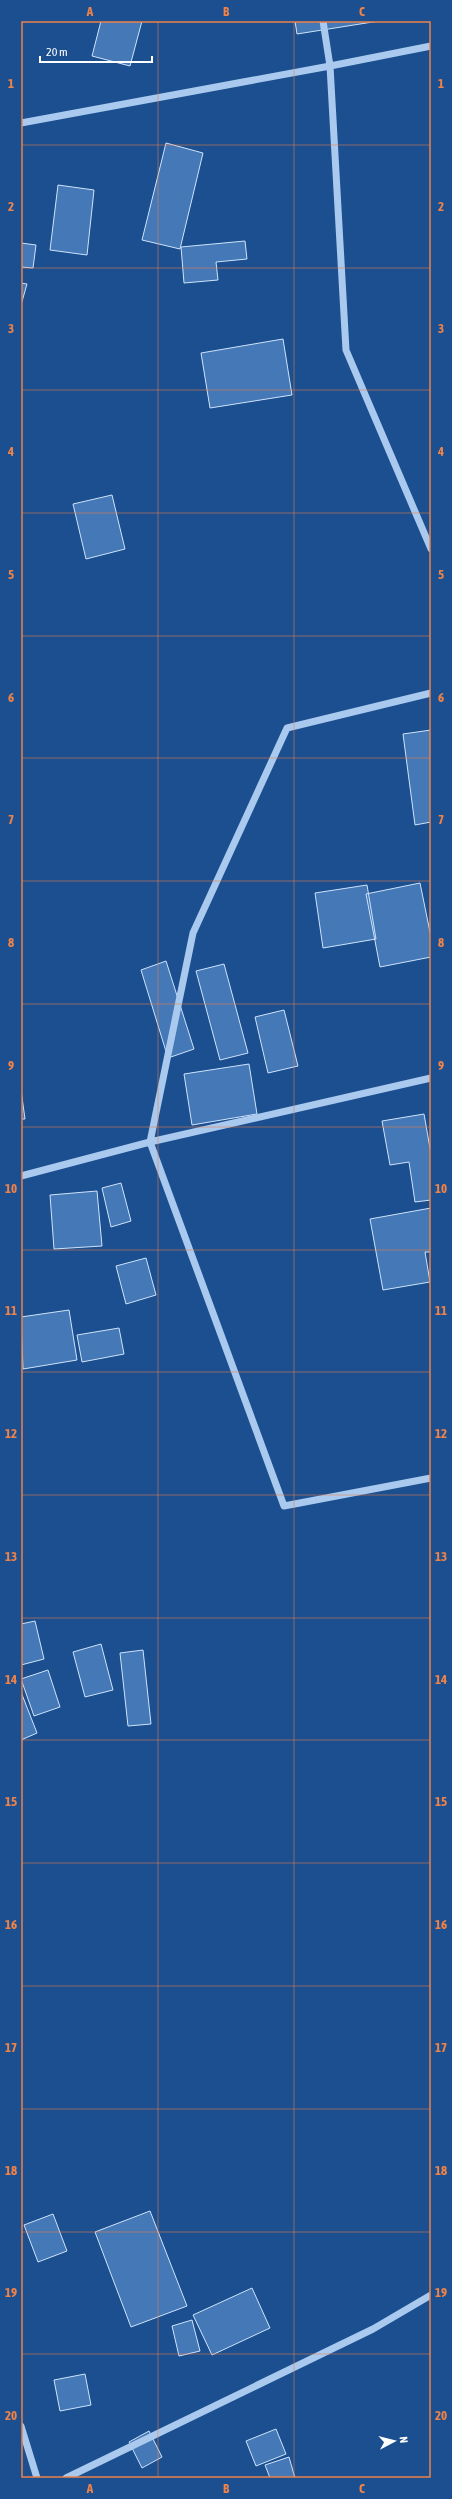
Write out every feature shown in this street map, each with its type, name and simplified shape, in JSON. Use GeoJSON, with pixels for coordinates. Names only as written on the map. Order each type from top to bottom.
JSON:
{"type":"FeatureCollection","features":[{"type":"Feature","properties":{"kind":"street"},"geometry":{"type":"LineString","coordinates":[[323,21],[330,66],[346,350],[431,549]]}},
{"type":"Feature","properties":{"kind":"street"},"geometry":{"type":"LineString","coordinates":[[21,123],[431,46]]}},
{"type":"Feature","properties":{"kind":"street"},"geometry":{"type":"LineString","coordinates":[[431,693],[288,728],[193,933],[150,1142],[284,1506],[431,1478]]}},
{"type":"Feature","properties":{"kind":"street"},"geometry":{"type":"LineString","coordinates":[[21,1176],[150,1142],[431,1078]]}},
{"type":"Feature","properties":{"kind":"street"},"geometry":{"type":"LineString","coordinates":[[66,2478],[373,2329],[431,2295]]}},
{"type":"Feature","properties":{"kind":"street"},"geometry":{"type":"LineString","coordinates":[[21,2426],[37,2478]]}},
{"type":"Feature","properties":{"kind":"building"},"geometry":{"type":"Polygon","coordinates":[[[101,21],[142,21],[130,66],[92,56],[101,21]]]}},
{"type":"Feature","properties":{"kind":"building"},"geometry":{"type":"Polygon","coordinates":[[[295,21],[379,21],[297,34],[295,21]]]}},
{"type":"Feature","properties":{"kind":"building"},"geometry":{"type":"Polygon","coordinates":[[[166,143],[203,153],[180,249],[142,240],[166,143]]]}},
{"type":"Feature","properties":{"kind":"building"},"geometry":{"type":"Polygon","coordinates":[[[58,185],[94,190],[87,255],[50,250],[58,185]]]}},
{"type":"Feature","properties":{"kind":"building"},"geometry":{"type":"Polygon","coordinates":[[[245,241],[247,259],[216,262],[218,280],[184,283],[181,247],[245,241]]]}},
{"type":"Feature","properties":{"kind":"building"},"geometry":{"type":"Polygon","coordinates":[[[21,243],[36,245],[33,268],[21,267],[21,243]]]}},
{"type":"Feature","properties":{"kind":"building"},"geometry":{"type":"Polygon","coordinates":[[[21,283],[27,284],[21,305],[21,283]]]}},
{"type":"Feature","properties":{"kind":"building"},"geometry":{"type":"Polygon","coordinates":[[[283,339],[292,395],[210,408],[201,353],[283,339]]]}},
{"type":"Feature","properties":{"kind":"building"},"geometry":{"type":"Polygon","coordinates":[[[112,495],[125,549],[86,559],[73,504],[112,495]]]}},
{"type":"Feature","properties":{"kind":"building"},"geometry":{"type":"Polygon","coordinates":[[[431,730],[431,822],[415,825],[403,734],[431,730]]]}},
{"type":"Feature","properties":{"kind":"building"},"geometry":{"type":"Polygon","coordinates":[[[420,883],[431,937],[431,957],[380,967],[366,894],[420,883]]]}},
{"type":"Feature","properties":{"kind":"building"},"geometry":{"type":"Polygon","coordinates":[[[367,885],[376,939],[323,948],[315,893],[367,885]]]}},
{"type":"Feature","properties":{"kind":"building"},"geometry":{"type":"Polygon","coordinates":[[[166,961],[194,1049],[168,1058],[141,970],[166,961]]]}},
{"type":"Feature","properties":{"kind":"building"},"geometry":{"type":"Polygon","coordinates":[[[224,964],[248,1053],[220,1060],[196,971],[224,964]]]}},
{"type":"Feature","properties":{"kind":"building"},"geometry":{"type":"Polygon","coordinates":[[[284,1010],[298,1066],[268,1073],[255,1017],[284,1010]]]}},
{"type":"Feature","properties":{"kind":"building"},"geometry":{"type":"Polygon","coordinates":[[[249,1064],[257,1114],[192,1125],[184,1074],[249,1064]]]}},
{"type":"Feature","properties":{"kind":"building"},"geometry":{"type":"Polygon","coordinates":[[[21,1090],[25,1119],[21,1119],[21,1090]]]}},
{"type":"Feature","properties":{"kind":"building"},"geometry":{"type":"Polygon","coordinates":[[[424,1114],[431,1154],[431,1200],[415,1202],[409,1162],[390,1165],[382,1121],[424,1114]]]}},
{"type":"Feature","properties":{"kind":"building"},"geometry":{"type":"Polygon","coordinates":[[[121,1183],[131,1221],[111,1227],[102,1188],[121,1183]]]}},
{"type":"Feature","properties":{"kind":"building"},"geometry":{"type":"Polygon","coordinates":[[[97,1191],[102,1246],[54,1249],[50,1195],[97,1191]]]}},
{"type":"Feature","properties":{"kind":"building"},"geometry":{"type":"Polygon","coordinates":[[[431,1208],[431,1252],[425,1252],[430,1282],[383,1290],[370,1219],[431,1208]]]}},
{"type":"Feature","properties":{"kind":"building"},"geometry":{"type":"Polygon","coordinates":[[[146,1258],[156,1295],[126,1304],[116,1266],[146,1258]]]}},
{"type":"Feature","properties":{"kind":"building"},"geometry":{"type":"Polygon","coordinates":[[[69,1310],[77,1360],[23,1369],[21,1317],[69,1310]]]}},
{"type":"Feature","properties":{"kind":"building"},"geometry":{"type":"Polygon","coordinates":[[[119,1328],[124,1354],[82,1362],[77,1335],[119,1328]]]}},
{"type":"Feature","properties":{"kind":"building"},"geometry":{"type":"Polygon","coordinates":[[[35,1621],[44,1659],[21,1665],[21,1624],[35,1621]]]}},
{"type":"Feature","properties":{"kind":"building"},"geometry":{"type":"Polygon","coordinates":[[[101,1644],[113,1690],[85,1697],[73,1652],[101,1644]]]}},
{"type":"Feature","properties":{"kind":"building"},"geometry":{"type":"Polygon","coordinates":[[[143,1650],[151,1724],[128,1726],[120,1653],[143,1650]]]}},
{"type":"Feature","properties":{"kind":"building"},"geometry":{"type":"Polygon","coordinates":[[[48,1670],[60,1707],[34,1716],[21,1679],[48,1670]]]}},
{"type":"Feature","properties":{"kind":"building"},"geometry":{"type":"Polygon","coordinates":[[[21,1692],[37,1733],[21,1740],[21,1692]]]}},
{"type":"Feature","properties":{"kind":"building"},"geometry":{"type":"Polygon","coordinates":[[[150,2211],[187,2306],[131,2327],[95,2232],[150,2211]]]}},
{"type":"Feature","properties":{"kind":"building"},"geometry":{"type":"Polygon","coordinates":[[[53,2214],[67,2251],[38,2262],[24,2225],[53,2214]]]}},
{"type":"Feature","properties":{"kind":"building"},"geometry":{"type":"Polygon","coordinates":[[[252,2288],[270,2328],[212,2355],[193,2315],[252,2288]]]}},
{"type":"Feature","properties":{"kind":"building"},"geometry":{"type":"Polygon","coordinates":[[[192,2320],[200,2351],[179,2356],[172,2326],[192,2320]]]}},
{"type":"Feature","properties":{"kind":"building"},"geometry":{"type":"Polygon","coordinates":[[[85,2374],[91,2405],[60,2411],[54,2380],[85,2374]]]}},
{"type":"Feature","properties":{"kind":"building"},"geometry":{"type":"Polygon","coordinates":[[[276,2429],[286,2454],[256,2466],[246,2441],[276,2429]]]}},
{"type":"Feature","properties":{"kind":"building"},"geometry":{"type":"Polygon","coordinates":[[[149,2431],[162,2457],[142,2468],[129,2442],[149,2431]]]}},
{"type":"Feature","properties":{"kind":"building"},"geometry":{"type":"Polygon","coordinates":[[[289,2457],[295,2478],[270,2478],[265,2465],[289,2457]]]}}]}
